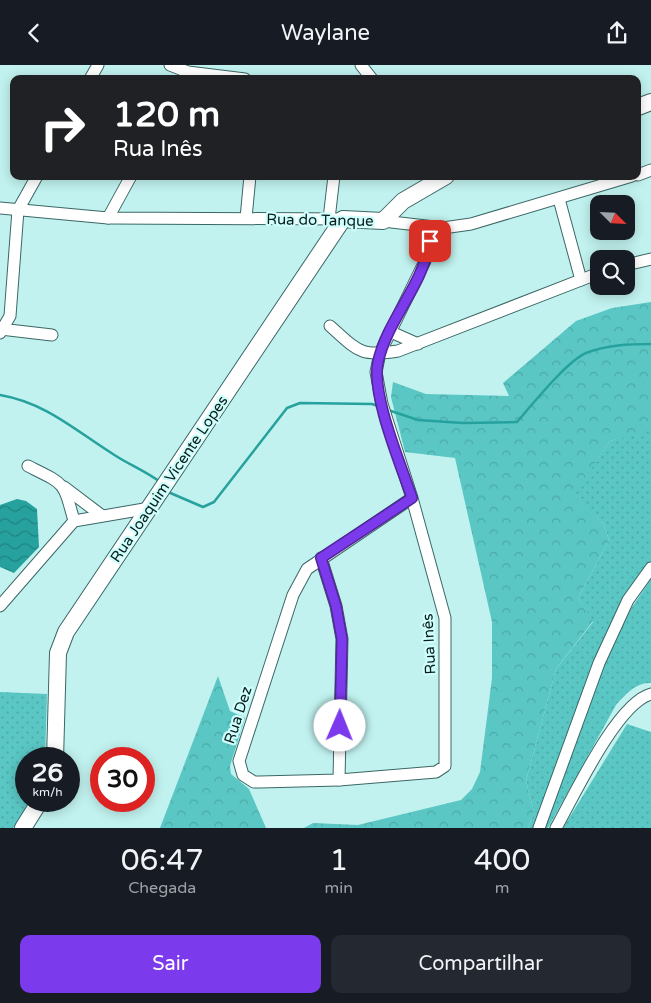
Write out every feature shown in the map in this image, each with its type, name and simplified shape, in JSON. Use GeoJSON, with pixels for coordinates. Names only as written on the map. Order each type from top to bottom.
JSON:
{"type":"FeatureCollection","features":[{"type":"Feature","properties":{"kind":"street"},"geometry":{"type":"LineString","coordinates":[[170,65],[186,75]]}},
{"type":"Feature","properties":{"kind":"street"},"geometry":{"type":"LineString","coordinates":[[361,65],[369,75]]}},
{"type":"Feature","properties":{"kind":"street"},"geometry":{"type":"LineString","coordinates":[[35,180],[18,210],[11,309],[1,331],[52,335]]}},
{"type":"Feature","properties":{"kind":"street"},"geometry":{"type":"LineString","coordinates":[[108,218],[129,180]]}},
{"type":"Feature","properties":{"kind":"street"},"geometry":{"type":"LineString","coordinates":[[246,218],[250,180]]}},
{"type":"Feature","properties":{"kind":"street","name":"Rua Joaquim Vicente Lopes"},"geometry":{"type":"LineString","coordinates":[[55,747],[57,667],[61,643],[172,477],[336,219],[334,180]]}},
{"type":"Feature","properties":{"kind":"street"},"geometry":{"type":"LineString","coordinates":[[383,221],[403,201],[439,180]]}},
{"type":"Feature","properties":{"kind":"street","name":"Rua do Tanque"},"geometry":{"type":"LineString","coordinates":[[0,208],[108,218],[246,218],[383,221],[443,229],[471,224],[619,180]]}},
{"type":"Feature","properties":{"kind":"street"},"geometry":{"type":"LineString","coordinates":[[559,199],[581,280]]}},
{"type":"Feature","properties":{"kind":"street","name":"Rua Inês"},"geometry":{"type":"LineString","coordinates":[[430,228],[425,261],[380,353],[376,372],[385,415],[412,498],[445,618],[446,762]]}},
{"type":"Feature","properties":{"kind":"street"},"geometry":{"type":"LineString","coordinates":[[635,263],[651,259]]}},
{"type":"Feature","properties":{"kind":"street"},"geometry":{"type":"LineString","coordinates":[[330,326],[359,351],[370,354],[403,350],[590,276]]}},
{"type":"Feature","properties":{"kind":"street"},"geometry":{"type":"LineString","coordinates":[[390,332],[418,344]]}},
{"type":"Feature","properties":{"kind":"street"},"geometry":{"type":"LineString","coordinates":[[28,466],[56,480],[100,515]]}},
{"type":"Feature","properties":{"kind":"street"},"geometry":{"type":"LineString","coordinates":[[64,487],[74,521]]}},
{"type":"Feature","properties":{"kind":"street"},"geometry":{"type":"LineString","coordinates":[[339,780],[342,639],[336,606],[321,558],[412,498]]}},
{"type":"Feature","properties":{"kind":"street"},"geometry":{"type":"LineString","coordinates":[[0,606],[74,521],[155,502]]}},
{"type":"Feature","properties":{"kind":"street","name":"Rua Dez"},"geometry":{"type":"LineString","coordinates":[[321,558],[307,569],[298,584],[241,755],[240,768],[243,775],[254,782],[339,780],[436,772],[443,769],[446,762]]}},
{"type":"Feature","properties":{"kind":"street"},"geometry":{"type":"LineString","coordinates":[[539,828],[599,663],[628,600],[651,568]]}},
{"type":"Feature","properties":{"kind":"street"},"geometry":{"type":"LineString","coordinates":[[556,828],[607,737],[634,702],[651,693]]}},
{"type":"Feature","properties":{"kind":"street"},"geometry":{"type":"LineString","coordinates":[[23,828],[33,812]]}},
{"type":"Feature","properties":{"kind":"green space"},"geometry":{"type":"Polygon","coordinates":[[[651,302],[651,430],[610,441],[573,495],[604,525],[609,540],[578,598],[593,621],[556,669],[526,781],[534,812],[528,828],[304,828],[313,823],[358,825],[461,800],[472,789],[480,772],[492,678],[492,622],[455,458],[405,452],[391,397],[393,382],[426,394],[509,396],[503,383],[576,321],[612,308],[651,302]]]}},
{"type":"Feature","properties":{"kind":"green space"},"geometry":{"type":"Polygon","coordinates":[[[651,430],[651,563],[621,603],[604,639],[534,828],[528,828],[534,812],[526,781],[556,669],[593,622],[578,598],[609,540],[604,525],[572,495],[610,441],[651,430]]]}},
{"type":"Feature","properties":{"kind":"green space"},"geometry":{"type":"Polygon","coordinates":[[[651,579],[651,683],[636,687],[627,693],[616,705],[548,828],[543,828],[609,651],[626,616],[651,579]]]}},
{"type":"Feature","properties":{"kind":"green space"},"geometry":{"type":"Polygon","coordinates":[[[218,676],[230,711],[245,718],[230,766],[231,774],[249,789],[266,828],[160,828],[218,676]]]}},
{"type":"Feature","properties":{"kind":"green space"},"geometry":{"type":"Polygon","coordinates":[[[0,692],[47,694],[45,747],[15,747],[15,812],[23,812],[13,828],[0,828],[0,692]]]}},
{"type":"Feature","properties":{"kind":"green space"},"geometry":{"type":"Polygon","coordinates":[[[627,724],[651,732],[651,828],[563,828],[627,724]]]}},
{"type":"Feature","properties":{"kind":"water"},"geometry":{"type":"Polygon","coordinates":[[[17,499],[26,501],[37,509],[39,547],[14,573],[0,567],[0,505],[17,499]]]}},
{"type":"Feature","properties":{"kind":"waterway"},"geometry":{"type":"LineString","coordinates":[[388,410],[418,420],[463,423],[517,422],[560,374],[586,353],[618,345],[651,344]]}},
{"type":"Feature","properties":{"kind":"waterway"},"geometry":{"type":"LineString","coordinates":[[0,395],[17,399],[47,411],[160,482]]}},
{"type":"Feature","properties":{"kind":"waterway"},"geometry":{"type":"LineString","coordinates":[[168,492],[203,507],[214,502],[287,408],[300,403],[372,404],[378,406]]}},
{"type":"Feature","properties":{"kind":"route"},"geometry":{"type":"LineString","coordinates":[[340,726],[342,639],[336,606],[321,558],[412,498],[382,405],[376,372],[380,353],[420,274],[428,253],[430,241]]}}]}
